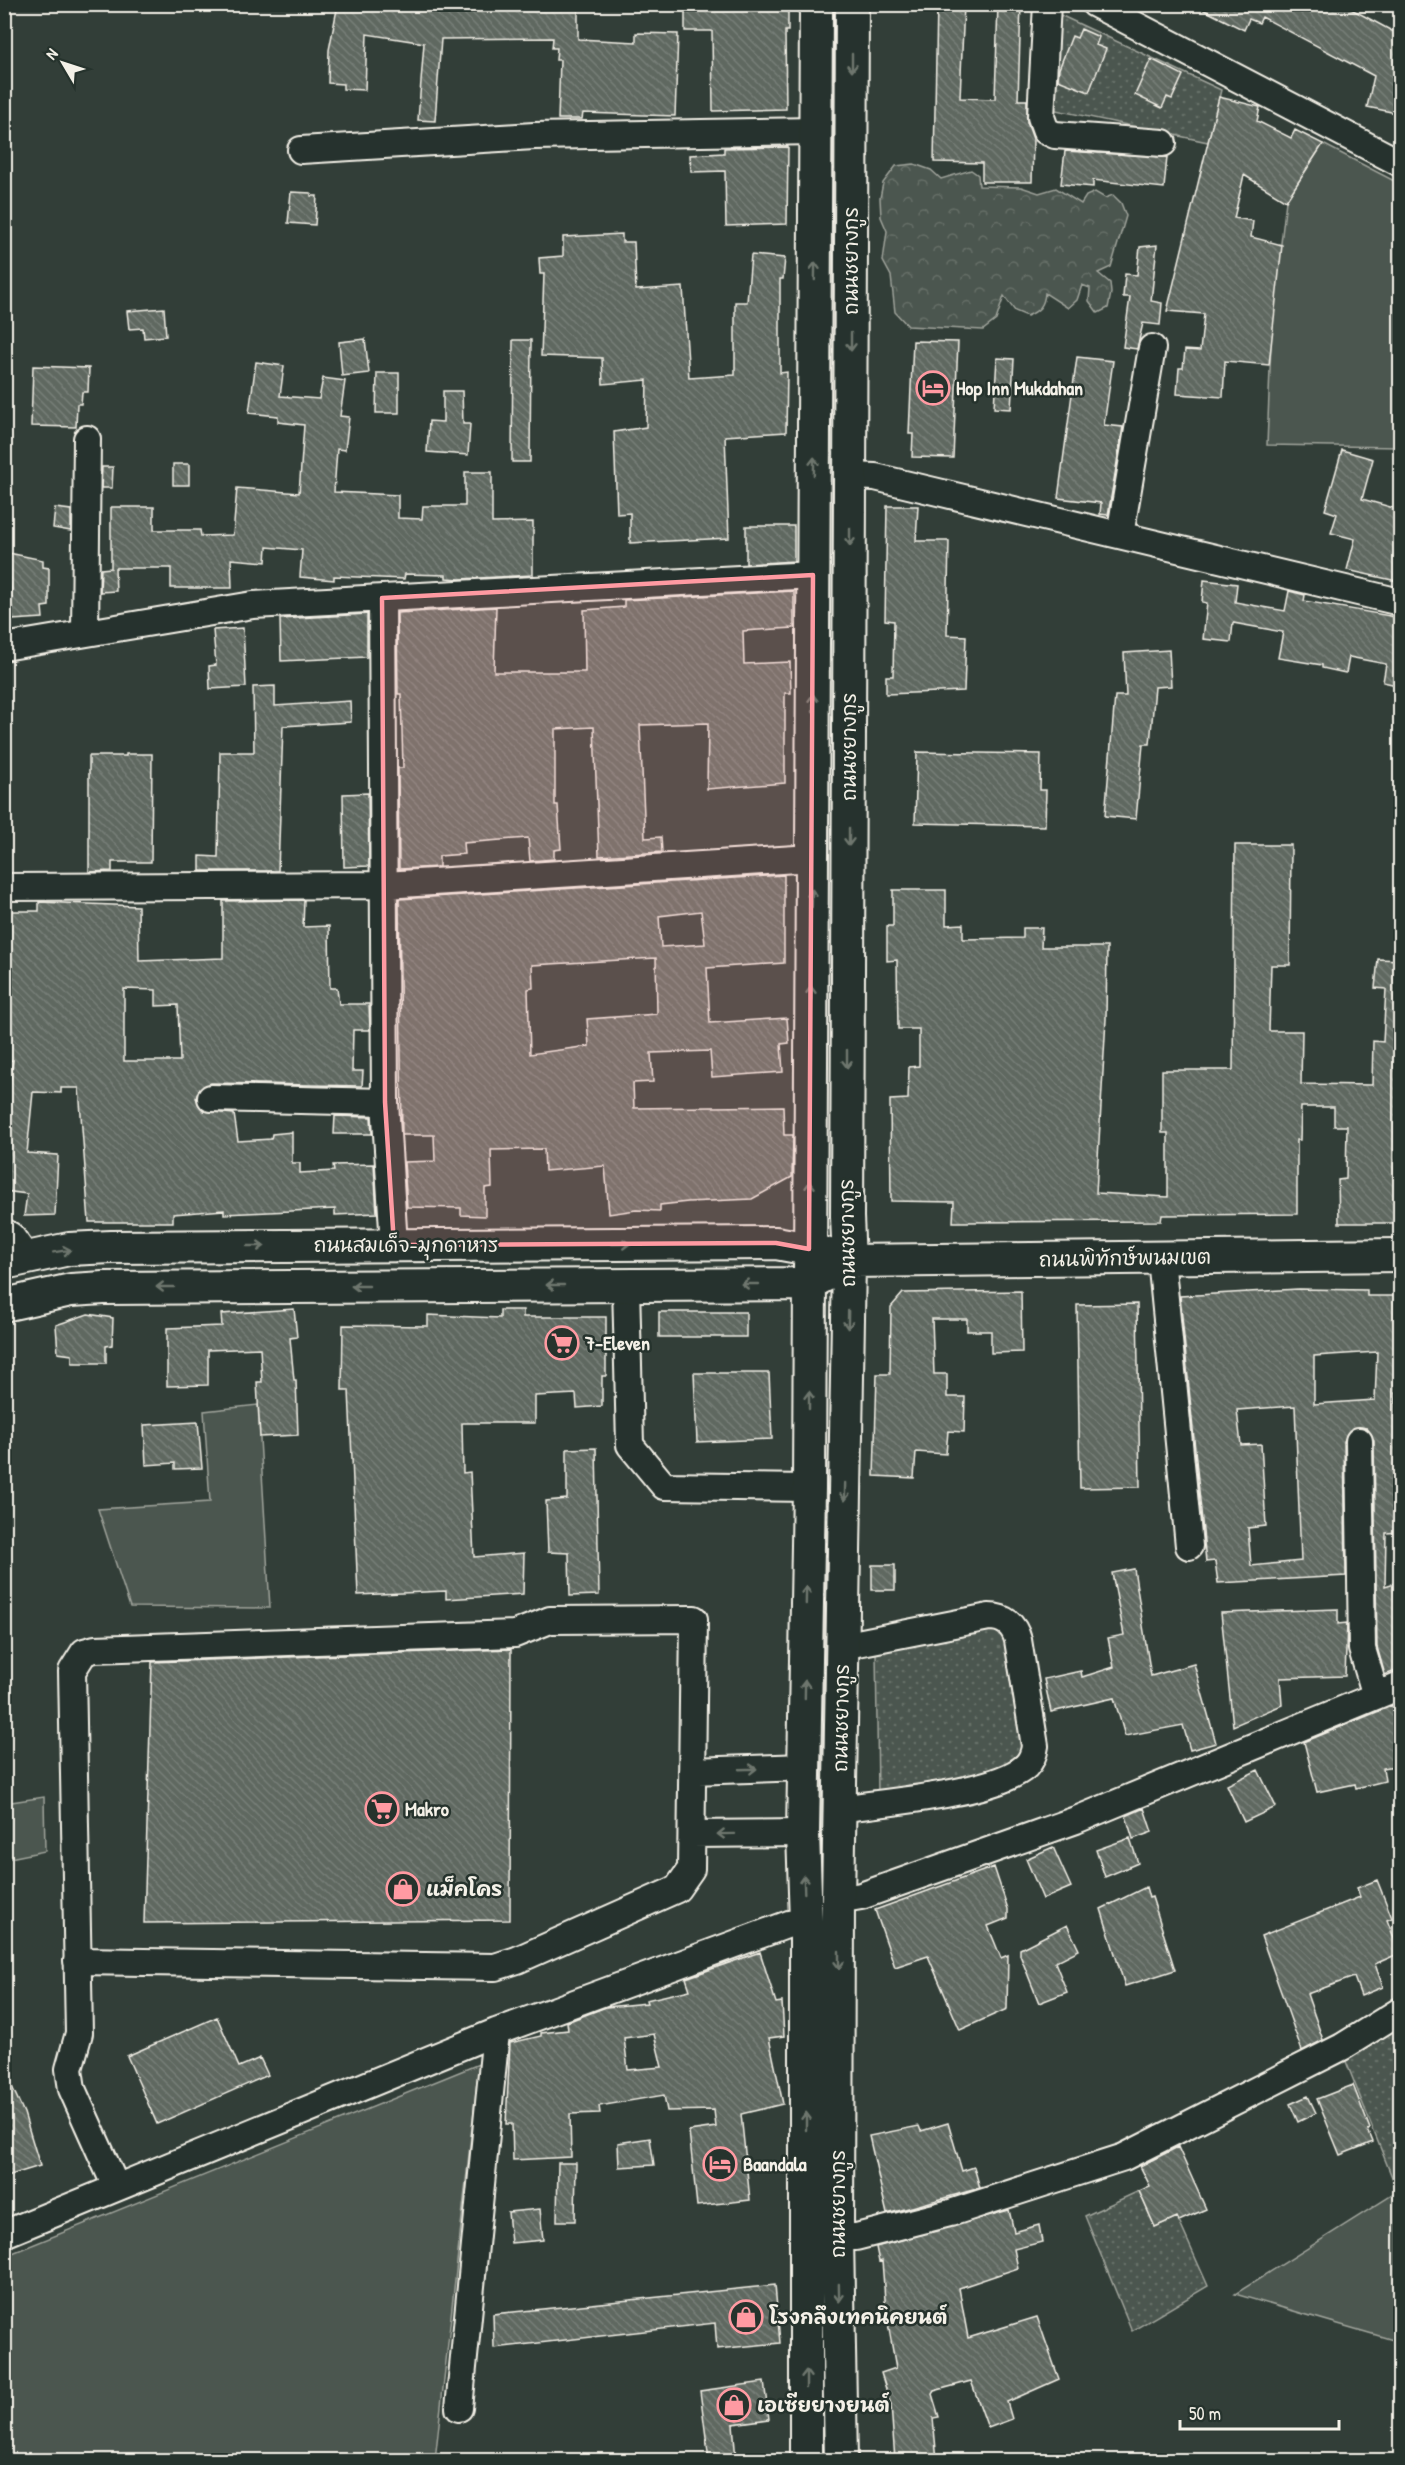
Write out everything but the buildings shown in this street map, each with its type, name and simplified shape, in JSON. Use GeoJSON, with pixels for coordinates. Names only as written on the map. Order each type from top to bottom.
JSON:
{"type":"FeatureCollection","features":[{"type":"Feature","properties":{"kind":"main road","name":"ถนนชยางกูร"},"geometry":{"type":"LineString","coordinates":[[806,2449],[806,1922],[803,1833],[809,1488],[808,1284],[816,4]]}},
{"type":"Feature","properties":{"kind":"main road","name":"ถนนชยางกูร"},"geometry":{"type":"LineString","coordinates":[[841,2449],[837,2237],[838,1900],[849,1262],[852,4]]}},
{"type":"Feature","properties":{"kind":"main road","name":"ถนนสมเด็จ-มุกดาหาร"},"geometry":{"type":"LineString","coordinates":[[15,1260],[69,1250],[111,1246],[776,1243],[809,1249],[849,1262]]}},
{"type":"Feature","properties":{"kind":"main road","name":"ถนนพิทักษ์พนมเขต"},"geometry":{"type":"LineString","coordinates":[[849,1262],[1401,1255]]}},
{"type":"Feature","properties":{"kind":"main road"},"geometry":{"type":"LineString","coordinates":[[808,1284],[849,1262]]}},
{"type":"Feature","properties":{"kind":"main road","name":"ถนนสมเด็จ-มุกดาหาร"},"geometry":{"type":"LineString","coordinates":[[4,1305],[71,1290],[104,1288],[808,1284]]}},
{"type":"Feature","properties":{"kind":"main road"},"geometry":{"type":"LineString","coordinates":[[806,2449],[841,2449]]}},
{"type":"Feature","properties":{"kind":"street"},"geometry":{"type":"LineString","coordinates":[[1047,4],[1041,117],[1046,131],[1055,135],[1163,143]]}},
{"type":"Feature","properties":{"kind":"street"},"geometry":{"type":"LineString","coordinates":[[1095,4],[1401,163]]}},
{"type":"Feature","properties":{"kind":"street"},"geometry":{"type":"LineString","coordinates":[[301,150],[534,135],[817,131]]}},
{"type":"Feature","properties":{"kind":"street"},"geometry":{"type":"LineString","coordinates":[[1120,535],[1152,348]]}},
{"type":"Feature","properties":{"kind":"street"},"geometry":{"type":"LineString","coordinates":[[85,632],[87,439]]}},
{"type":"Feature","properties":{"kind":"street"},"geometry":{"type":"LineString","coordinates":[[850,476],[875,477],[1401,602]]}},
{"type":"Feature","properties":{"kind":"street"},"geometry":{"type":"LineString","coordinates":[[4,647],[253,605],[813,575]]}},
{"type":"Feature","properties":{"kind":"street"},"geometry":{"type":"LineString","coordinates":[[382,598],[385,1102],[394,1245]]}},
{"type":"Feature","properties":{"kind":"street"},"geometry":{"type":"LineString","coordinates":[[4,887],[385,885],[812,858]]}},
{"type":"Feature","properties":{"kind":"street"},"geometry":{"type":"LineString","coordinates":[[211,1098],[385,1102]]}},
{"type":"Feature","properties":{"kind":"street"},"geometry":{"type":"LineString","coordinates":[[4,1232],[11,1236],[15,1260]]}},
{"type":"Feature","properties":{"kind":"street"},"geometry":{"type":"LineString","coordinates":[[1161,1258],[1189,1546]]}},
{"type":"Feature","properties":{"kind":"street"},"geometry":{"type":"LineString","coordinates":[[626,1285],[630,1446],[664,1486],[809,1488]]}},
{"type":"Feature","properties":{"kind":"street"},"geometry":{"type":"LineString","coordinates":[[1359,1441],[1362,1649],[1376,1696]]}},
{"type":"Feature","properties":{"kind":"street"},"geometry":{"type":"LineString","coordinates":[[840,1809],[992,1783],[1026,1766],[1034,1753],[1035,1746],[1018,1640],[1012,1625],[1005,1620],[989,1617],[842,1646]]}},
{"type":"Feature","properties":{"kind":"street"},"geometry":{"type":"LineString","coordinates":[[77,1961],[495,1967],[517,1960],[677,1889],[691,1869],[694,1620],[550,1620],[515,1634],[95,1649],[84,1652],[72,1671],[77,1961],[79,2033],[69,2069],[72,2089],[116,2187]]}},
{"type":"Feature","properties":{"kind":"street"},"geometry":{"type":"LineString","coordinates":[[838,1900],[861,1896],[1076,1820],[1401,1686]]}},
{"type":"Feature","properties":{"kind":"street"},"geometry":{"type":"LineString","coordinates":[[692,1771],[804,1767]]}},
{"type":"Feature","properties":{"kind":"street"},"geometry":{"type":"LineString","coordinates":[[692,1834],[803,1833]]}},
{"type":"Feature","properties":{"kind":"street"},"geometry":{"type":"LineString","coordinates":[[4,2234],[496,2032],[778,1928],[806,1922]]}},
{"type":"Feature","properties":{"kind":"street"},"geometry":{"type":"LineString","coordinates":[[837,2237],[856,2237],[950,2213],[1124,2157],[1342,2047],[1401,2011]]}},
{"type":"Feature","properties":{"kind":"street"},"geometry":{"type":"LineString","coordinates":[[459,2408],[496,2032]]}},
{"type":"Feature","properties":{"kind":"highlighted area"},"geometry":{"type":"Polygon","coordinates":[[[813,575],[809,1249],[776,1243],[394,1245],[385,1102],[382,598],[813,575]]]}},
{"type":"Feature","properties":{"kind":"green space"},"geometry":{"type":"Polygon","coordinates":[[[1060,15],[1221,90],[1208,142],[1051,109],[1060,15]]]}},
{"type":"Feature","properties":{"kind":"green space"},"geometry":{"type":"Polygon","coordinates":[[[1323,144],[1400,184],[1400,447],[1267,445],[1272,319],[1286,201],[1323,144]]]}},
{"type":"Feature","properties":{"kind":"green space"},"geometry":{"type":"Polygon","coordinates":[[[914,164],[931,170],[941,179],[971,170],[978,175],[979,186],[1021,187],[1039,193],[1056,188],[1081,204],[1086,196],[1095,192],[1105,198],[1113,195],[1121,203],[1126,216],[1111,267],[1098,273],[1110,283],[1108,308],[1098,313],[1089,301],[1090,288],[1082,285],[1077,300],[1068,308],[1045,293],[1040,308],[1027,316],[1015,311],[1004,296],[996,320],[983,330],[908,326],[895,312],[891,276],[883,261],[887,231],[881,217],[880,198],[883,183],[896,166],[914,164]]]}},
{"type":"Feature","properties":{"kind":"green space"},"geometry":{"type":"Polygon","coordinates":[[[258,1405],[270,1608],[130,1607],[98,1509],[210,1502],[204,1411],[258,1405]]]}},
{"type":"Feature","properties":{"kind":"green space"},"geometry":{"type":"Polygon","coordinates":[[[988,1628],[995,1630],[1006,1641],[1022,1752],[1005,1770],[878,1794],[876,1650],[988,1628]]]}},
{"type":"Feature","properties":{"kind":"green space"},"geometry":{"type":"Polygon","coordinates":[[[44,1797],[45,1851],[5,1859],[5,1803],[44,1797]]]}},
{"type":"Feature","properties":{"kind":"green space"},"geometry":{"type":"Polygon","coordinates":[[[1400,2025],[1400,2184],[1396,2187],[1345,2059],[1400,2025]]]}},
{"type":"Feature","properties":{"kind":"green space"},"geometry":{"type":"Polygon","coordinates":[[[479,2064],[435,2460],[5,2460],[5,2256],[479,2064]]]}},
{"type":"Feature","properties":{"kind":"green space"},"geometry":{"type":"Polygon","coordinates":[[[1400,2190],[1400,2342],[1235,2294],[1400,2190]]]}},
{"type":"Feature","properties":{"kind":"green space"},"geometry":{"type":"Polygon","coordinates":[[[1139,2191],[1155,2227],[1177,2217],[1208,2286],[1132,2331],[1085,2216],[1139,2191]]]}},
{"type":"Feature","properties":{"kind":"place","name":"Hop Inn Mukdahan"},"geometry":{"type":"Point","coordinates":[933,388]}},
{"type":"Feature","properties":{"kind":"place","name":"7-Eleven"},"geometry":{"type":"Point","coordinates":[562,1343]}},
{"type":"Feature","properties":{"kind":"place","name":"Makro"},"geometry":{"type":"Point","coordinates":[382,1809]}},
{"type":"Feature","properties":{"kind":"place","name":"แม็คโคร"},"geometry":{"type":"Point","coordinates":[403,1889]}},
{"type":"Feature","properties":{"kind":"place","name":"Baandala"},"geometry":{"type":"Point","coordinates":[720,2164]}},
{"type":"Feature","properties":{"kind":"place","name":"โรงกลึงเทคนิคยนต์"},"geometry":{"type":"Point","coordinates":[746,2317]}},
{"type":"Feature","properties":{"kind":"place","name":"เอเซียยางยนต์"},"geometry":{"type":"Point","coordinates":[734,2405]}}]}
